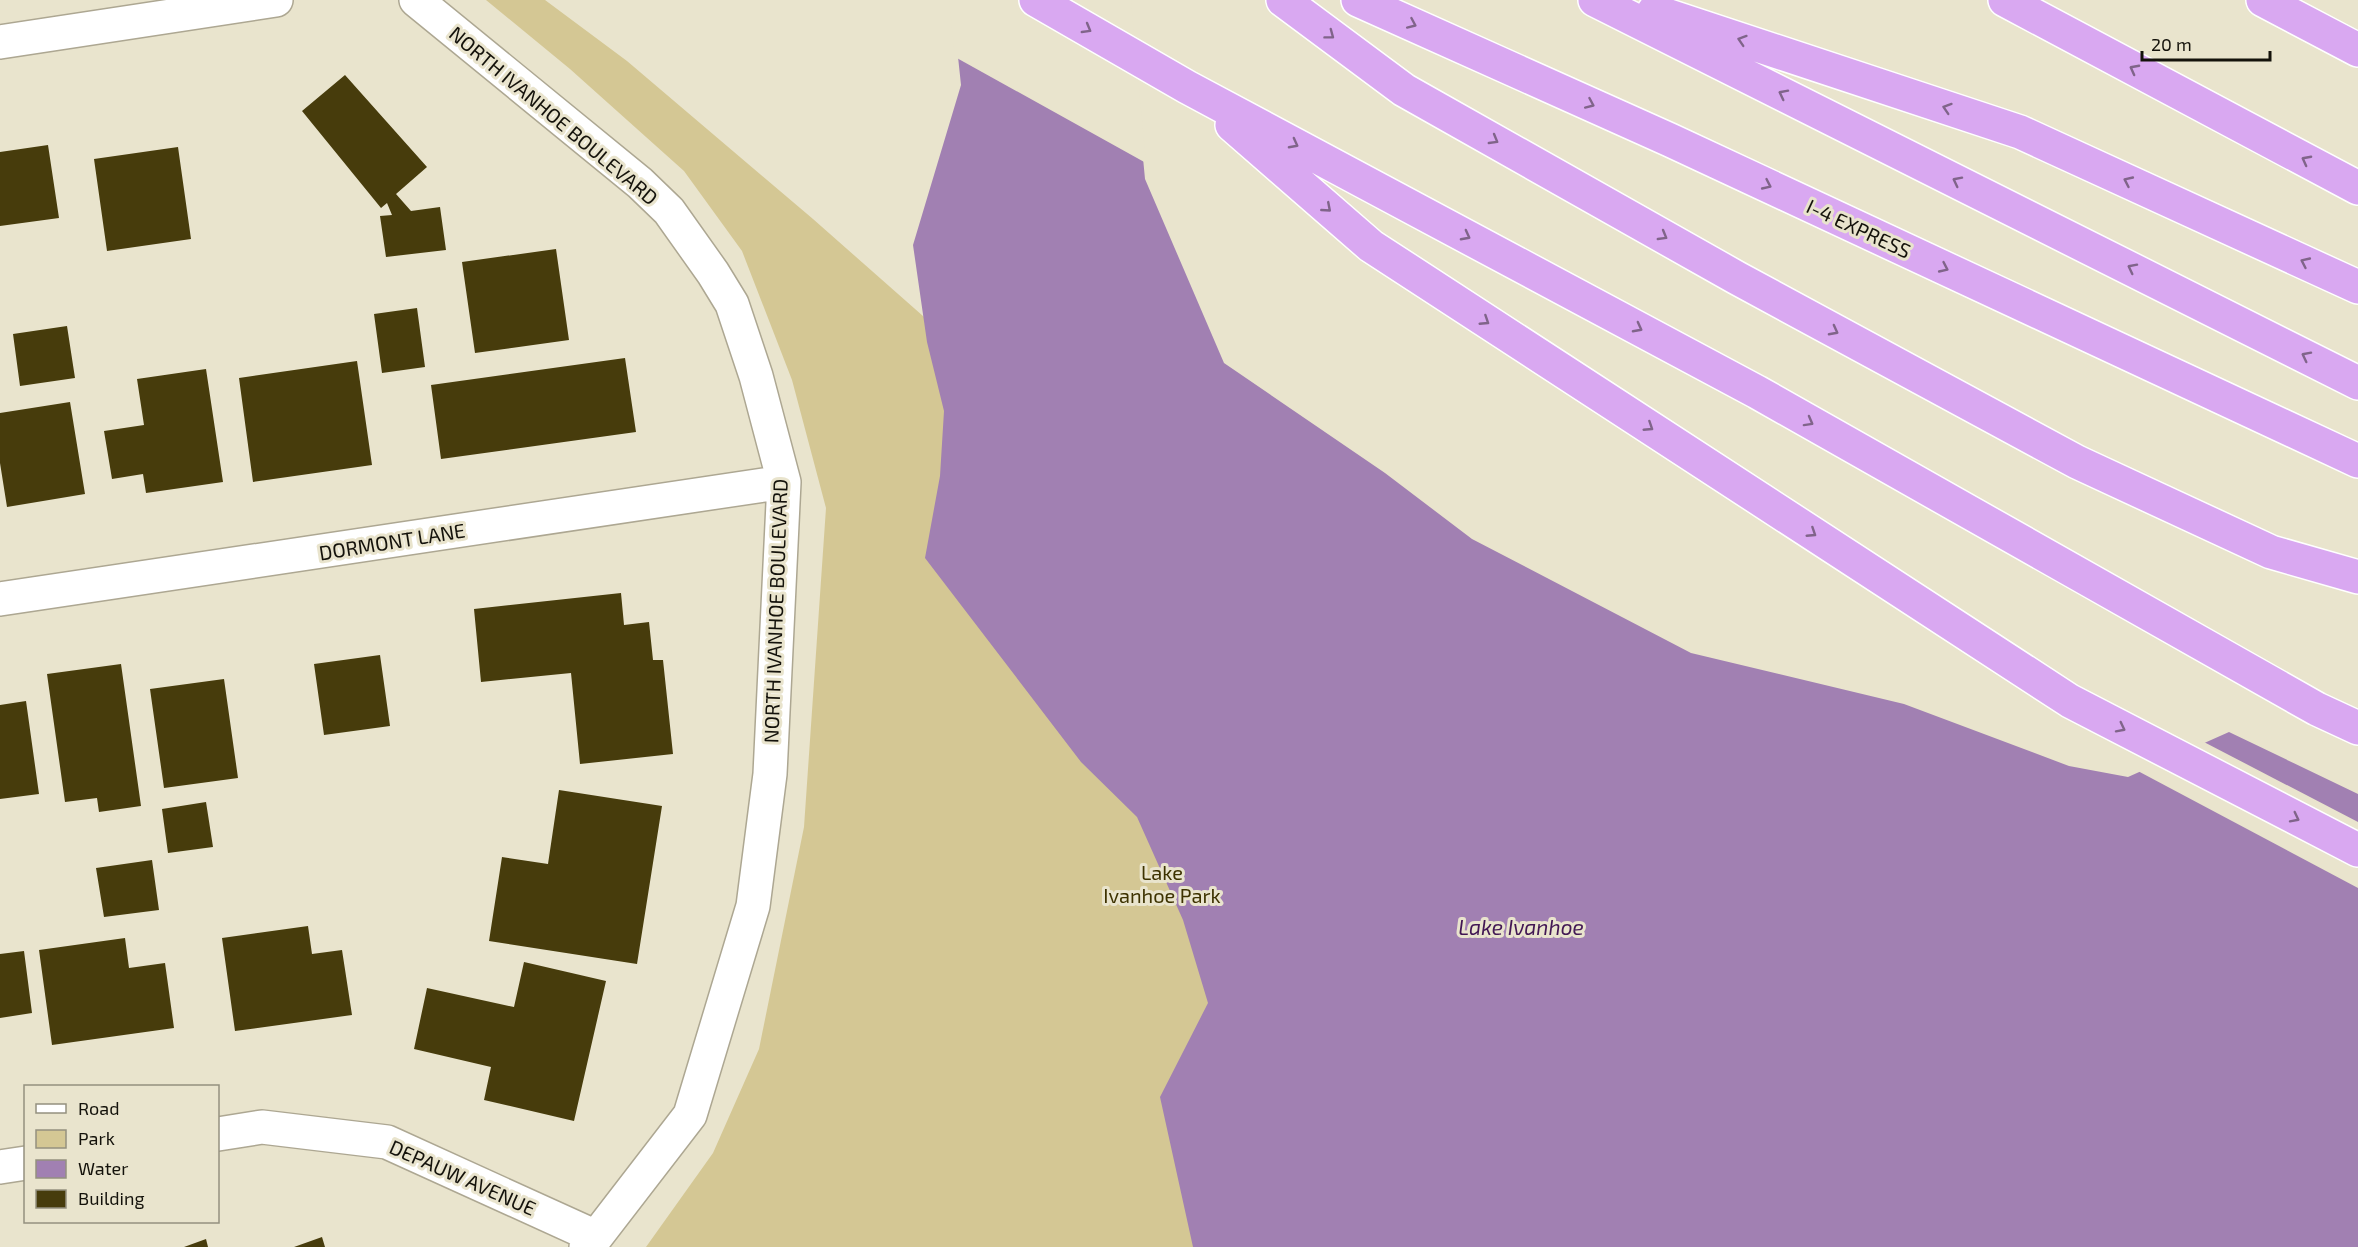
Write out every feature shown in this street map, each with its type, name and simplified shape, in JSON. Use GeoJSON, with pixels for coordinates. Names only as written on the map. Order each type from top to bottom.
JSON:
{"type":"FeatureCollection","features":[{"type":"Feature","properties":{"kind":"highway"},"geometry":{"type":"LineString","coordinates":[[1036,0],[1187,87],[1757,392],[2317,709],[2358,728]]}},
{"type":"Feature","properties":{"kind":"highway"},"geometry":{"type":"LineString","coordinates":[[1283,0],[1404,90],[1737,278],[2067,457],[2271,552],[2358,578]]}},
{"type":"Feature","properties":{"kind":"highway","name":"I-4 EXPRESS"},"geometry":{"type":"LineString","coordinates":[[1358,0],[1670,140],[2358,461]]}},
{"type":"Feature","properties":{"kind":"highway"},"geometry":{"type":"LineString","coordinates":[[1595,0],[2358,383]]}},
{"type":"Feature","properties":{"kind":"highway"},"geometry":{"type":"LineString","coordinates":[[1621,0],[2020,132],[2358,287]]}},
{"type":"Feature","properties":{"kind":"highway"},"geometry":{"type":"LineString","coordinates":[[2005,0],[2358,188]]}},
{"type":"Feature","properties":{"kind":"highway"},"geometry":{"type":"LineString","coordinates":[[2263,0],[2358,50]]}},
{"type":"Feature","properties":{"kind":"highway"},"geometry":{"type":"LineString","coordinates":[[1187,87],[1371,246],[2070,701],[2358,850]]}},
{"type":"Feature","properties":{"kind":"street"},"geometry":{"type":"LineString","coordinates":[[0,42],[276,0]]}},
{"type":"Feature","properties":{"kind":"street","name":"NORTH IVANHOE BOULEVARD"},"geometry":{"type":"LineString","coordinates":[[416,0],[640,183],[669,211],[732,304],[756,376],[784,482],[770,774],[753,906],[690,1115],[591,1242]]}},
{"type":"Feature","properties":{"kind":"street","name":"DORMONT LANE"},"geometry":{"type":"LineString","coordinates":[[0,599],[784,482]]}},
{"type":"Feature","properties":{"kind":"street","name":"DEPAUW AVENUE"},"geometry":{"type":"LineString","coordinates":[[219,1134],[262,1127],[387,1142],[591,1242]]}},
{"type":"Feature","properties":{"kind":"street"},"geometry":{"type":"LineString","coordinates":[[0,1167],[24,1163]]}},
{"type":"Feature","properties":{"kind":"green space","name":"Lake Ivanhoe Park"},"geometry":{"type":"Polygon","coordinates":[[[486,0],[545,0],[627,61],[813,219],[1076,451],[2358,1247],[646,1247],[713,1153],[759,1049],[804,827],[826,508],[792,380],[742,251],[684,171],[570,69],[486,0]]]}},
{"type":"Feature","properties":{"kind":"water","name":"Lake Ivanhoe"},"geometry":{"type":"Polygon","coordinates":[[[952,0],[1128,0],[1145,179],[1224,363],[1385,473],[1472,539],[1691,653],[1904,704],[2069,766],[2128,777],[2229,732],[2358,794],[2358,1247],[1193,1247],[1160,1097],[1208,1003],[1183,920],[1137,817],[1081,762],[925,558],[940,476],[944,411],[927,342],[913,245],[961,85],[952,0]]]}},
{"type":"Feature","properties":{"kind":"pier"},"geometry":{"type":"Polygon","coordinates":[[[949,0],[1131,0],[1146,163],[955,57],[949,0]]]}},
{"type":"Feature","properties":{"kind":"pier"},"geometry":{"type":"Polygon","coordinates":[[[2202,741],[2358,822],[2358,888],[2136,770],[2202,741]]]}},
{"type":"Feature","properties":{"kind":"building"},"geometry":{"type":"Polygon","coordinates":[[[345,75],[427,167],[396,194],[411,211],[440,207],[446,250],[386,257],[380,216],[392,215],[387,203],[381,208],[302,111],[345,75]]]}},
{"type":"Feature","properties":{"kind":"building"},"geometry":{"type":"Polygon","coordinates":[[[48,145],[59,218],[0,226],[0,152],[48,145]]]}},
{"type":"Feature","properties":{"kind":"building"},"geometry":{"type":"Polygon","coordinates":[[[178,147],[191,239],[107,251],[94,159],[178,147]]]}},
{"type":"Feature","properties":{"kind":"building"},"geometry":{"type":"Polygon","coordinates":[[[556,249],[569,340],[475,353],[462,262],[556,249]]]}},
{"type":"Feature","properties":{"kind":"building"},"geometry":{"type":"Polygon","coordinates":[[[417,308],[425,367],[382,373],[374,314],[417,308]]]}},
{"type":"Feature","properties":{"kind":"building"},"geometry":{"type":"Polygon","coordinates":[[[67,326],[75,378],[20,386],[13,334],[67,326]]]}},
{"type":"Feature","properties":{"kind":"building"},"geometry":{"type":"Polygon","coordinates":[[[625,358],[636,432],[441,459],[431,385],[625,358]]]}},
{"type":"Feature","properties":{"kind":"building"},"geometry":{"type":"Polygon","coordinates":[[[357,361],[372,465],[253,482],[239,378],[357,361]]]}},
{"type":"Feature","properties":{"kind":"building"},"geometry":{"type":"Polygon","coordinates":[[[206,369],[223,482],[146,493],[143,474],[112,479],[104,431],[144,425],[137,379],[206,369]]]}},
{"type":"Feature","properties":{"kind":"building"},"geometry":{"type":"Polygon","coordinates":[[[70,402],[85,494],[7,507],[0,463],[0,413],[70,402]]]}},
{"type":"Feature","properties":{"kind":"building"},"geometry":{"type":"Polygon","coordinates":[[[621,593],[624,625],[649,622],[653,660],[663,660],[673,754],[580,764],[571,673],[481,682],[474,609],[621,593]]]}},
{"type":"Feature","properties":{"kind":"building"},"geometry":{"type":"Polygon","coordinates":[[[380,655],[390,726],[324,735],[314,664],[380,655]]]}},
{"type":"Feature","properties":{"kind":"building"},"geometry":{"type":"Polygon","coordinates":[[[121,664],[141,806],[99,812],[97,798],[65,802],[47,674],[121,664]]]}},
{"type":"Feature","properties":{"kind":"building"},"geometry":{"type":"Polygon","coordinates":[[[224,679],[238,778],[164,788],[150,689],[224,679]]]}},
{"type":"Feature","properties":{"kind":"building"},"geometry":{"type":"Polygon","coordinates":[[[26,701],[39,794],[0,799],[0,705],[26,701]]]}},
{"type":"Feature","properties":{"kind":"building"},"geometry":{"type":"Polygon","coordinates":[[[559,790],[662,806],[637,964],[489,941],[502,857],[548,864],[559,790]]]}},
{"type":"Feature","properties":{"kind":"building"},"geometry":{"type":"Polygon","coordinates":[[[206,802],[213,847],[168,853],[162,809],[206,802]]]}},
{"type":"Feature","properties":{"kind":"building"},"geometry":{"type":"Polygon","coordinates":[[[152,860],[159,910],[104,917],[96,868],[152,860]]]}},
{"type":"Feature","properties":{"kind":"building"},"geometry":{"type":"Polygon","coordinates":[[[308,926],[312,954],[342,950],[352,1015],[235,1031],[222,938],[308,926]]]}},
{"type":"Feature","properties":{"kind":"building"},"geometry":{"type":"Polygon","coordinates":[[[125,938],[129,968],[165,963],[174,1028],[52,1045],[39,950],[125,938]]]}},
{"type":"Feature","properties":{"kind":"building"},"geometry":{"type":"Polygon","coordinates":[[[24,951],[32,1013],[0,1018],[0,954],[24,951]]]}},
{"type":"Feature","properties":{"kind":"building"},"geometry":{"type":"Polygon","coordinates":[[[524,962],[606,981],[574,1121],[484,1100],[491,1067],[414,1049],[427,988],[514,1007],[524,962]]]}},
{"type":"Feature","properties":{"kind":"building"},"geometry":{"type":"Polygon","coordinates":[[[322,1237],[325,1247],[294,1247],[322,1237]]]}},
{"type":"Feature","properties":{"kind":"building"},"geometry":{"type":"Polygon","coordinates":[[[206,1239],[208,1247],[184,1247],[206,1239]]]}}]}
